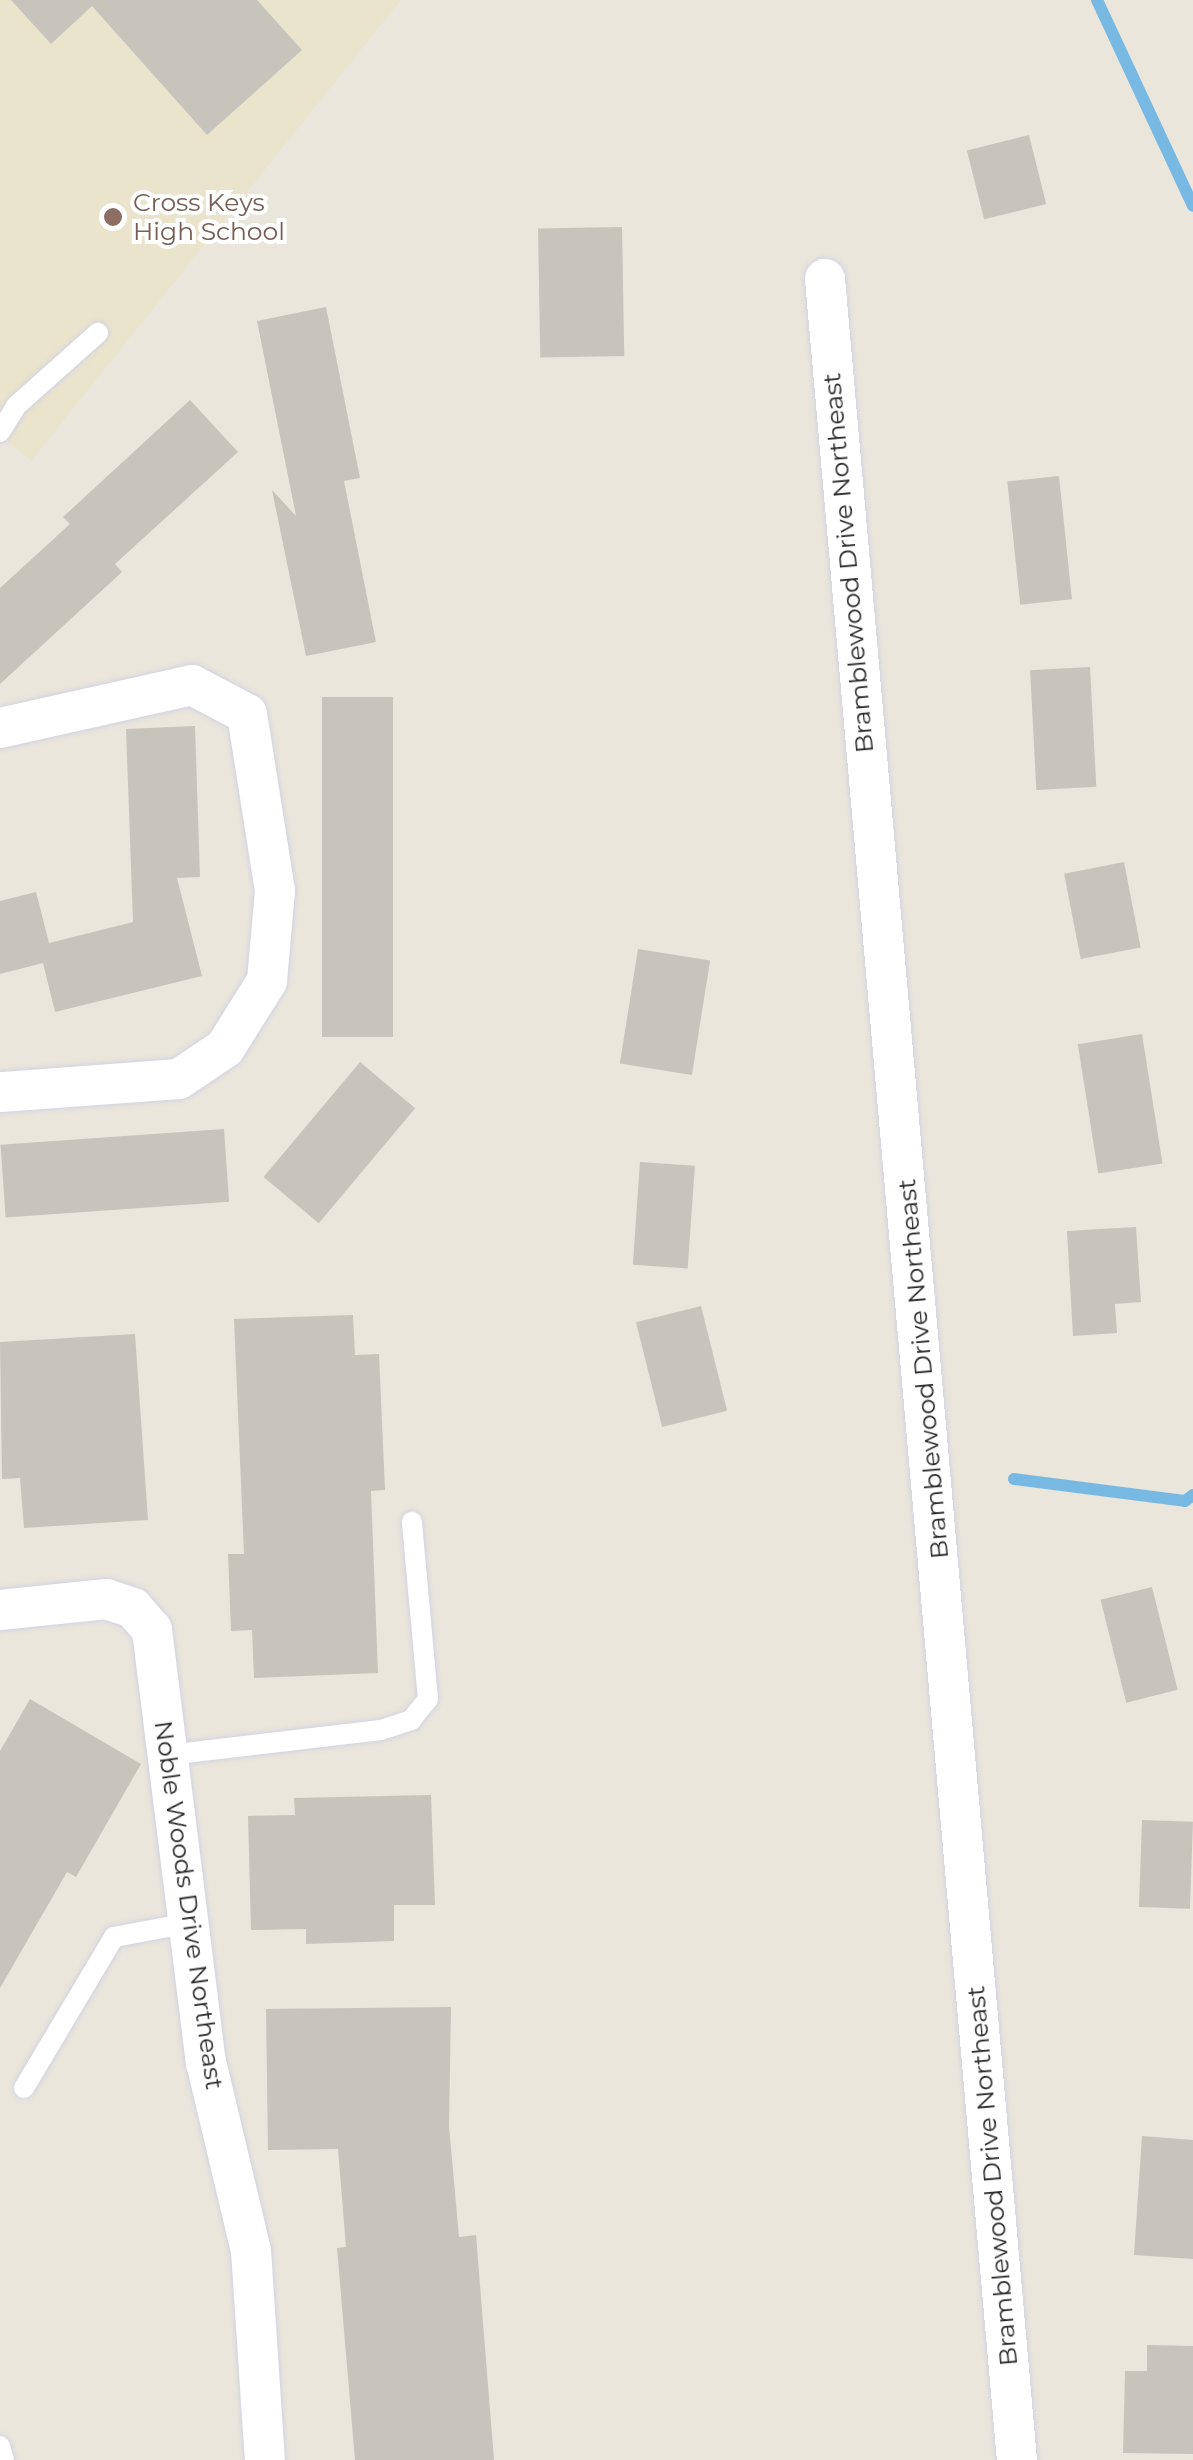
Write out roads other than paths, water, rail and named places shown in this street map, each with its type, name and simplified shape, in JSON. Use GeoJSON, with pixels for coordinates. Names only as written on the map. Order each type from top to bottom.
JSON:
{"type":"FeatureCollection","features":[{"type":"Feature","properties":{"kind":"street","name":"Bramblewood Drive Northeast"},"geometry":{"type":"LineString","coordinates":[[824,279],[1017,2460]]}},
{"type":"Feature","properties":{"kind":"street"},"geometry":{"type":"LineString","coordinates":[[0,728],[51,720],[127,694],[192,684],[247,714],[275,891],[267,982],[225,1048],[179,1079],[0,1092]]}},
{"type":"Feature","properties":{"kind":"street","name":"Noble Woods Drive Northeast"},"geometry":{"type":"LineString","coordinates":[[0,1610],[106,1599],[133,1608],[152,1630],[206,2062],[251,2251],[265,2460]]}},
{"type":"Feature","properties":{"kind":"lane"},"geometry":{"type":"LineString","coordinates":[[0,432],[16,406],[98,332]]}},
{"type":"Feature","properties":{"kind":"lane"},"geometry":{"type":"LineString","coordinates":[[168,1755],[381,1730],[410,1720],[428,1698],[412,1522]]}},
{"type":"Feature","properties":{"kind":"lane"},"geometry":{"type":"LineString","coordinates":[[24,2088],[114,1937],[189,1923]]}},
{"type":"Feature","properties":{"kind":"lane"},"geometry":{"type":"LineString","coordinates":[[0,2446],[4,2460]]}},
{"type":"Feature","properties":{"kind":"waterway"},"geometry":{"type":"LineString","coordinates":[[1097,0],[1193,206]]}},
{"type":"Feature","properties":{"kind":"waterway"},"geometry":{"type":"LineString","coordinates":[[1014,1479],[1185,1501],[1193,1495]]}},
{"type":"Feature","properties":{"kind":"place","name":"Cross Keys High School"},"geometry":{"type":"Point","coordinates":[113,217]}}]}
